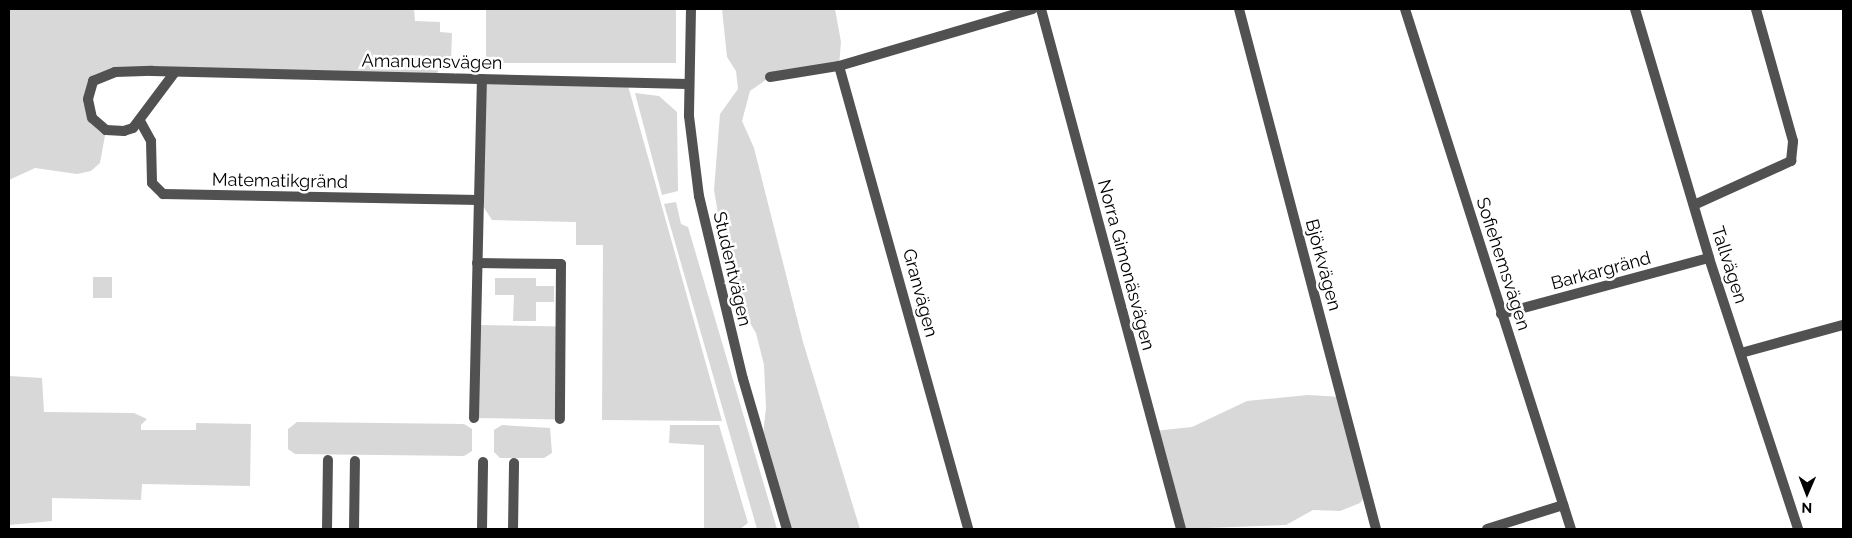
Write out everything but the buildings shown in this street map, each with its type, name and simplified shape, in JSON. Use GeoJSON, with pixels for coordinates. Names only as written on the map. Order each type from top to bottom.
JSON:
{"type":"FeatureCollection","features":[{"type":"Feature","properties":{"kind":"street","name":"Studentvägen"},"geometry":{"type":"LineString","coordinates":[[691,9],[688,84],[699,196],[717,283],[787,529]]}},
{"type":"Feature","properties":{"kind":"street"},"geometry":{"type":"LineString","coordinates":[[770,77],[839,66],[1033,9]]}},
{"type":"Feature","properties":{"kind":"street","name":"Norra Gimonäsvägen"},"geometry":{"type":"LineString","coordinates":[[1041,9],[1181,529]]}},
{"type":"Feature","properties":{"kind":"street","name":"Björkvägen"},"geometry":{"type":"LineString","coordinates":[[1239,9],[1376,529]]}},
{"type":"Feature","properties":{"kind":"street","name":"Sofiehemsvägen"},"geometry":{"type":"LineString","coordinates":[[1405,9],[1571,529]]}},
{"type":"Feature","properties":{"kind":"street","name":"Tallvägen"},"geometry":{"type":"LineString","coordinates":[[1635,9],[1709,258],[1798,529]]}},
{"type":"Feature","properties":{"kind":"street"},"geometry":{"type":"LineString","coordinates":[[1694,205],[1792,161],[1794,141],[1756,9]]}},
{"type":"Feature","properties":{"kind":"street","name":"Granvägen"},"geometry":{"type":"LineString","coordinates":[[839,66],[968,529]]}},
{"type":"Feature","properties":{"kind":"street","name":"Amanuensvägen"},"geometry":{"type":"LineString","coordinates":[[140,121],[124,131],[106,130],[98,125],[89,110],[93,81],[116,72],[175,72],[688,84]]}},
{"type":"Feature","properties":{"kind":"street"},"geometry":{"type":"LineString","coordinates":[[140,121],[175,72]]}},
{"type":"Feature","properties":{"kind":"street"},"geometry":{"type":"LineString","coordinates":[[474,418],[482,79]]}},
{"type":"Feature","properties":{"kind":"street","name":"Matematikgränd"},"geometry":{"type":"LineString","coordinates":[[140,121],[151,140],[152,183],[163,194],[479,200]]}},
{"type":"Feature","properties":{"kind":"street","name":"Barkargränd"},"geometry":{"type":"LineString","coordinates":[[1501,314],[1709,258]]}},
{"type":"Feature","properties":{"kind":"street"},"geometry":{"type":"LineString","coordinates":[[477,263],[561,264],[560,419]]}},
{"type":"Feature","properties":{"kind":"street"},"geometry":{"type":"LineString","coordinates":[[1741,353],[1843,325]]}},
{"type":"Feature","properties":{"kind":"street"},"geometry":{"type":"LineString","coordinates":[[327,529],[328,460]]}},
{"type":"Feature","properties":{"kind":"street"},"geometry":{"type":"LineString","coordinates":[[354,461],[354,529]]}},
{"type":"Feature","properties":{"kind":"street"},"geometry":{"type":"LineString","coordinates":[[482,529],[483,462]]}},
{"type":"Feature","properties":{"kind":"street"},"geometry":{"type":"LineString","coordinates":[[513,529],[514,463]]}},
{"type":"Feature","properties":{"kind":"street"},"geometry":{"type":"LineString","coordinates":[[1487,529],[1563,505]]}},
{"type":"Feature","properties":{"kind":"shaded area"},"geometry":{"type":"Polygon","coordinates":[[[9,9],[414,9],[415,21],[440,22],[440,32],[452,33],[451,62],[440,63],[436,78],[116,72],[93,81],[89,110],[106,130],[100,163],[91,171],[77,174],[35,168],[9,180],[9,9]]]}},
{"type":"Feature","properties":{"kind":"shaded area"},"geometry":{"type":"Polygon","coordinates":[[[486,9],[676,9],[676,63],[486,63],[486,9]]]}},
{"type":"Feature","properties":{"kind":"shaded area"},"geometry":{"type":"Polygon","coordinates":[[[722,9],[835,9],[841,42],[839,66],[770,77],[750,91],[742,121],[754,148],[803,342],[860,529],[787,529],[762,443],[766,408],[764,365],[756,333],[731,291],[714,190],[720,114],[738,89],[736,71],[727,57],[722,9]]]}},
{"type":"Feature","properties":{"kind":"shaded area"},"geometry":{"type":"Polygon","coordinates":[[[482,79],[627,82],[722,421],[602,420],[603,245],[576,245],[576,222],[492,220],[479,200],[482,79]]]}},
{"type":"Feature","properties":{"kind":"shaded area"},"geometry":{"type":"Polygon","coordinates":[[[635,93],[659,96],[677,112],[678,191],[662,195],[635,93]]]}},
{"type":"Feature","properties":{"kind":"shaded area"},"geometry":{"type":"Polygon","coordinates":[[[676,202],[681,224],[688,227],[777,529],[757,529],[664,204],[676,202]]]}},
{"type":"Feature","properties":{"kind":"shaded area"},"geometry":{"type":"Polygon","coordinates":[[[93,277],[112,277],[112,298],[93,298],[93,277]]]}},
{"type":"Feature","properties":{"kind":"shaded area"},"geometry":{"type":"Polygon","coordinates":[[[495,278],[536,278],[536,286],[554,286],[554,302],[536,302],[536,321],[513,321],[514,295],[495,295],[495,278]]]}},
{"type":"Feature","properties":{"kind":"shaded area"},"geometry":{"type":"Polygon","coordinates":[[[476,325],[561,326],[559,419],[474,418],[476,325]]]}},
{"type":"Feature","properties":{"kind":"shaded area"},"geometry":{"type":"Polygon","coordinates":[[[9,376],[42,378],[44,412],[134,413],[147,419],[141,425],[141,430],[196,430],[196,423],[251,424],[250,486],[142,484],[141,500],[52,498],[52,521],[9,525],[9,376]]]}},
{"type":"Feature","properties":{"kind":"shaded area"},"geometry":{"type":"Polygon","coordinates":[[[1308,395],[1342,397],[1367,493],[1360,503],[1340,511],[1313,510],[1286,525],[1181,529],[1154,431],[1192,427],[1247,401],[1308,395]]]}},
{"type":"Feature","properties":{"kind":"shaded area"},"geometry":{"type":"Polygon","coordinates":[[[297,422],[464,424],[472,429],[472,451],[464,456],[295,454],[288,449],[288,429],[297,422]]]}},
{"type":"Feature","properties":{"kind":"shaded area"},"geometry":{"type":"Polygon","coordinates":[[[502,425],[550,428],[552,453],[544,458],[500,458],[494,452],[494,430],[502,425]]]}},
{"type":"Feature","properties":{"kind":"shaded area"},"geometry":{"type":"Polygon","coordinates":[[[670,425],[719,425],[748,523],[740,529],[704,529],[704,445],[669,443],[670,425]]]}}]}
